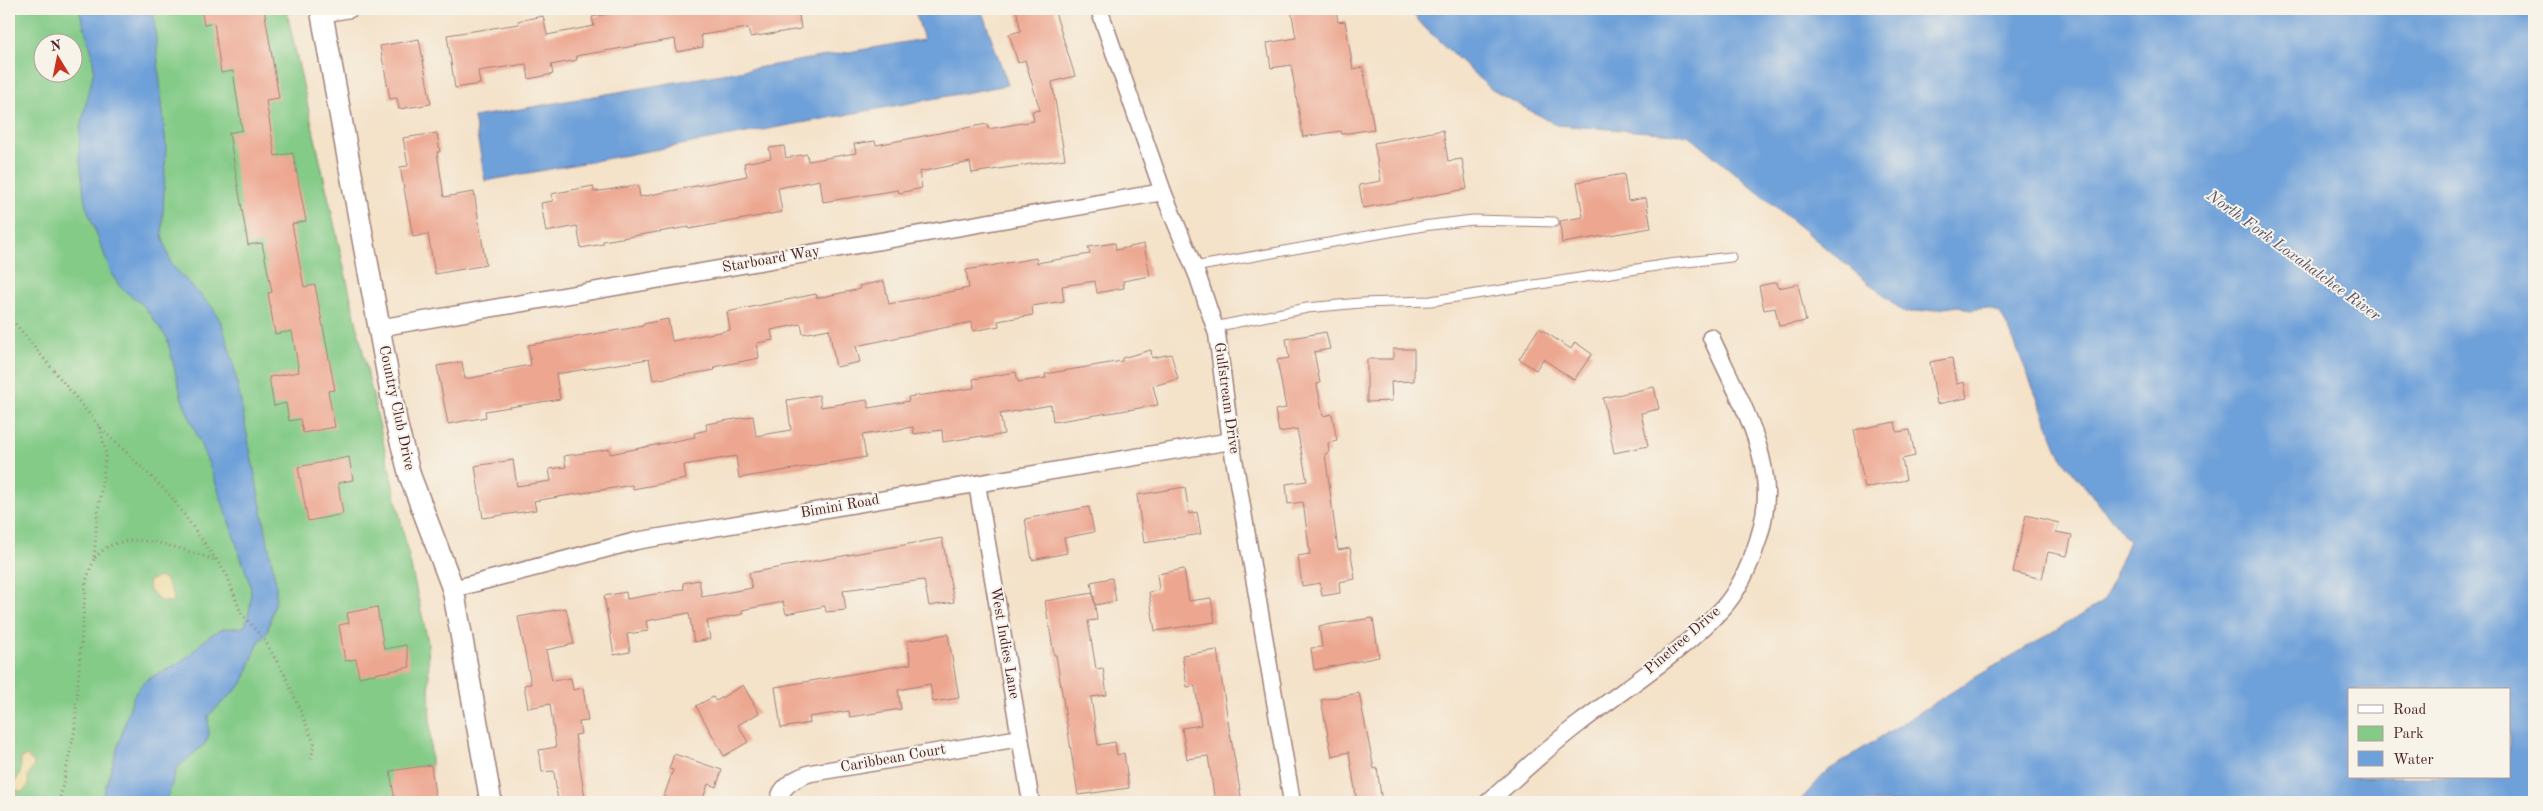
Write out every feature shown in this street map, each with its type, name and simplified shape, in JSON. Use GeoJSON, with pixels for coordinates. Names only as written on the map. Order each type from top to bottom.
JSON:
{"type":"FeatureCollection","features":[{"type":"Feature","properties":{"kind":"street"},"geometry":{"type":"LineString","coordinates":[[321,11],[350,9]]}},
{"type":"Feature","properties":{"kind":"street","name":"Gulfstream Drive"},"geometry":{"type":"LineString","coordinates":[[1099,9],[1163,192],[1194,267],[1214,327],[1231,441],[1292,802]]}},
{"type":"Feature","properties":{"kind":"street","name":"Country Club Drive"},"geometry":{"type":"LineString","coordinates":[[321,11],[397,426],[410,476],[453,589],[491,802]]}},
{"type":"Feature","properties":{"kind":"street","name":"Starboard Way"},"geometry":{"type":"LineString","coordinates":[[378,328],[1163,192]]}},
{"type":"Feature","properties":{"kind":"street","name":"Pinetree Drive"},"geometry":{"type":"LineString","coordinates":[[1488,802],[1578,724],[1674,652],[1723,608],[1748,566],[1764,520],[1766,492],[1758,445],[1711,337]]}},
{"type":"Feature","properties":{"kind":"street","name":"Bimini Road"},"geometry":{"type":"LineString","coordinates":[[453,589],[636,542],[1231,441]]}},
{"type":"Feature","properties":{"kind":"street","name":"West Indies Lane"},"geometry":{"type":"LineString","coordinates":[[977,484],[1031,802]]}},
{"type":"Feature","properties":{"kind":"street","name":"Caribbean Court"},"geometry":{"type":"LineString","coordinates":[[778,802],[779,796],[787,785],[798,777],[812,773],[1020,738]]}},
{"type":"Feature","properties":{"kind":"lane"},"geometry":{"type":"LineString","coordinates":[[1194,267],[1423,226],[1472,220],[1554,222]]}},
{"type":"Feature","properties":{"kind":"lane"},"geometry":{"type":"LineString","coordinates":[[1214,327],[1308,308],[1360,303],[1431,301],[1669,264],[1731,257]]}},
{"type":"Feature","properties":{"kind":"path"},"geometry":{"type":"LineString","coordinates":[[9,316],[99,426],[170,495],[227,575],[241,613],[265,640],[286,677],[314,743],[311,760]]}},
{"type":"Feature","properties":{"kind":"path"},"geometry":{"type":"LineString","coordinates":[[59,802],[74,734],[86,581],[94,559],[97,518],[106,454],[99,426]]}},
{"type":"Feature","properties":{"kind":"path"},"geometry":{"type":"LineString","coordinates":[[94,559],[108,546],[127,542],[147,542],[164,544],[216,560]]}},
{"type":"Feature","properties":{"kind":"green space"},"geometry":{"type":"Polygon","coordinates":[[[9,9],[286,9],[428,642],[432,802],[9,802],[9,9]]]}},
{"type":"Feature","properties":{"kind":"sand"},"geometry":{"type":"Polygon","coordinates":[[[159,577],[165,579],[172,592],[174,598],[171,602],[160,601],[148,588],[149,581],[159,577]]]}},
{"type":"Feature","properties":{"kind":"sand"},"geometry":{"type":"Polygon","coordinates":[[[26,756],[33,761],[34,766],[28,776],[28,786],[22,792],[18,791],[13,785],[20,774],[21,758],[26,756]]]}},
{"type":"Feature","properties":{"kind":"water"},"geometry":{"type":"Polygon","coordinates":[[[79,9],[153,9],[166,146],[162,236],[171,264],[213,308],[222,324],[233,362],[276,584],[276,599],[267,633],[259,642],[242,684],[208,716],[209,734],[206,743],[177,768],[166,802],[101,802],[132,700],[141,685],[147,680],[179,663],[213,634],[225,629],[245,626],[250,605],[250,584],[212,472],[182,399],[167,338],[143,305],[121,288],[112,275],[85,203],[79,152],[80,129],[94,70],[92,53],[79,9]]]}},
{"type":"Feature","properties":{"kind":"water"},"geometry":{"type":"Polygon","coordinates":[[[914,9],[981,9],[1008,85],[485,181],[474,117],[924,39],[914,9]]]}},
{"type":"Feature","properties":{"kind":"water","name":"North Fork Loxahatchee River"},"geometry":{"type":"Polygon","coordinates":[[[1409,9],[2534,9],[2534,802],[1799,802],[1827,771],[1971,680],[2103,602],[2129,541],[2061,457],[2009,329],[2000,313],[1987,308],[1970,310],[1959,306],[1905,313],[1688,135],[1557,125],[1492,90],[1424,27],[1409,9]]]}},
{"type":"Feature","properties":{"kind":"building"},"geometry":{"type":"Polygon","coordinates":[[[201,9],[264,9],[279,98],[266,100],[275,156],[293,153],[306,221],[292,224],[304,287],[315,285],[335,390],[328,391],[335,427],[303,433],[300,419],[289,421],[286,403],[274,406],[269,377],[299,372],[292,331],[275,334],[268,293],[272,292],[262,243],[248,245],[229,133],[242,130],[233,71],[221,73],[214,23],[204,25],[201,9]]]}},
{"type":"Feature","properties":{"kind":"building"},"geometry":{"type":"Polygon","coordinates":[[[627,9],[798,9],[801,29],[750,37],[748,28],[701,35],[703,47],[677,52],[675,39],[576,56],[577,60],[551,65],[553,74],[529,79],[526,64],[478,71],[480,84],[455,88],[447,35],[519,24],[518,21],[543,16],[547,35],[594,26],[592,17],[627,11],[627,9]]]}},
{"type":"Feature","properties":{"kind":"building"},"geometry":{"type":"Polygon","coordinates":[[[1016,9],[1054,9],[1075,76],[1052,82],[1065,159],[972,173],[970,162],[919,172],[922,188],[899,193],[898,190],[823,202],[820,180],[778,188],[782,212],[689,229],[689,227],[603,241],[603,244],[581,248],[577,226],[546,232],[541,203],[553,201],[551,194],[593,186],[594,192],[638,185],[640,197],[747,176],[744,163],[771,158],[769,148],[784,146],[786,158],[807,154],[808,161],[856,153],[854,144],[875,141],[876,145],[987,124],[988,129],[1034,121],[1032,111],[1040,110],[1025,60],[1018,63],[1009,34],[1021,31],[1016,9]]]}},
{"type":"Feature","properties":{"kind":"building"},"geometry":{"type":"Polygon","coordinates":[[[1291,9],[1336,9],[1338,22],[1345,21],[1353,69],[1363,67],[1374,129],[1342,134],[1341,131],[1303,137],[1291,65],[1271,68],[1267,43],[1296,38],[1291,9]]]}},
{"type":"Feature","properties":{"kind":"building"},"geometry":{"type":"Polygon","coordinates":[[[419,39],[431,104],[399,109],[397,98],[390,99],[380,46],[419,39]]]}},
{"type":"Feature","properties":{"kind":"building"},"geometry":{"type":"Polygon","coordinates":[[[1443,130],[1448,161],[1462,159],[1467,189],[1363,208],[1359,185],[1381,181],[1374,143],[1443,130]]]}},
{"type":"Feature","properties":{"kind":"building"},"geometry":{"type":"Polygon","coordinates":[[[437,133],[440,152],[437,152],[444,197],[474,192],[486,265],[435,274],[428,234],[413,237],[400,167],[408,166],[403,138],[437,133]]]}},
{"type":"Feature","properties":{"kind":"building"},"geometry":{"type":"Polygon","coordinates":[[[1624,174],[1628,201],[1646,198],[1651,228],[1562,243],[1560,221],[1583,217],[1577,182],[1624,174]]]}},
{"type":"Feature","properties":{"kind":"building"},"geometry":{"type":"Polygon","coordinates":[[[1115,243],[1116,250],[1144,244],[1150,276],[1123,281],[1124,288],[1097,293],[1095,281],[1062,286],[1064,301],[1032,306],[1033,315],[998,321],[999,326],[973,331],[972,322],[856,346],[860,362],[836,367],[829,329],[803,334],[801,324],[771,330],[773,340],[757,343],[759,358],[714,367],[715,370],[653,380],[649,359],[556,374],[560,399],[485,411],[486,417],[448,424],[437,366],[462,362],[465,379],[503,372],[503,370],[531,365],[528,345],[643,326],[643,324],[668,319],[672,341],[730,330],[727,312],[816,294],[817,298],[860,289],[859,286],[884,281],[889,304],[969,288],[966,270],[1036,258],[1037,263],[1090,254],[1088,247],[1115,243]]]}},
{"type":"Feature","properties":{"kind":"building"},"geometry":{"type":"Polygon","coordinates":[[[1777,282],[1778,288],[1798,284],[1806,321],[1779,326],[1775,308],[1764,310],[1759,286],[1777,282]]]}},
{"type":"Feature","properties":{"kind":"building"},"geometry":{"type":"Polygon","coordinates":[[[1539,328],[1571,349],[1575,342],[1592,354],[1574,380],[1543,359],[1536,370],[1519,359],[1539,328]]]}},
{"type":"Feature","properties":{"kind":"building"},"geometry":{"type":"Polygon","coordinates":[[[1326,332],[1330,349],[1314,352],[1320,383],[1317,384],[1323,416],[1332,414],[1337,441],[1328,443],[1329,453],[1325,454],[1338,550],[1350,548],[1355,579],[1339,582],[1340,593],[1322,596],[1320,583],[1302,586],[1298,556],[1310,554],[1303,502],[1288,504],[1286,484],[1307,481],[1297,429],[1279,432],[1275,410],[1286,408],[1277,360],[1289,358],[1286,339],[1326,332]]]}},
{"type":"Feature","properties":{"kind":"building"},"geometry":{"type":"Polygon","coordinates":[[[1393,349],[1414,349],[1414,381],[1391,382],[1392,401],[1367,402],[1367,359],[1393,359],[1393,349]]]}},
{"type":"Feature","properties":{"kind":"building"},"geometry":{"type":"Polygon","coordinates":[[[1151,350],[1152,358],[1171,354],[1178,379],[1153,386],[1158,405],[1053,422],[1051,405],[1000,414],[1004,434],[983,438],[982,436],[943,442],[942,430],[914,434],[913,427],[862,435],[866,457],[739,478],[736,456],[684,465],[686,479],[633,489],[632,485],[534,501],[536,510],[483,518],[475,466],[513,460],[517,486],[551,481],[549,469],[566,467],[564,456],[610,449],[610,454],[695,437],[694,433],[707,430],[706,424],[753,416],[756,436],[791,430],[787,400],[819,395],[821,407],[867,400],[869,408],[909,401],[908,397],[974,388],[973,379],[1016,372],[1018,382],[1046,378],[1045,374],[1122,361],[1122,358],[1151,350]]]}},
{"type":"Feature","properties":{"kind":"building"},"geometry":{"type":"Polygon","coordinates":[[[1952,358],[1956,384],[1964,382],[1967,398],[1937,404],[1930,362],[1952,358]]]}},
{"type":"Feature","properties":{"kind":"building"},"geometry":{"type":"Polygon","coordinates":[[[1654,387],[1659,409],[1641,413],[1648,446],[1614,453],[1603,398],[1654,387]]]}},
{"type":"Feature","properties":{"kind":"building"},"geometry":{"type":"Polygon","coordinates":[[[1895,422],[1897,432],[1910,430],[1915,456],[1902,459],[1906,480],[1865,488],[1854,430],[1895,422]]]}},
{"type":"Feature","properties":{"kind":"building"},"geometry":{"type":"Polygon","coordinates":[[[349,457],[353,480],[338,483],[343,514],[308,521],[298,467],[349,457]]]}},
{"type":"Feature","properties":{"kind":"building"},"geometry":{"type":"Polygon","coordinates":[[[1185,487],[1189,514],[1197,512],[1201,534],[1144,543],[1137,495],[1185,487]]]}},
{"type":"Feature","properties":{"kind":"building"},"geometry":{"type":"Polygon","coordinates":[[[1089,507],[1094,532],[1064,538],[1067,553],[1032,560],[1025,519],[1089,507]]]}},
{"type":"Feature","properties":{"kind":"building"},"geometry":{"type":"Polygon","coordinates":[[[2026,515],[2059,523],[2056,532],[2072,535],[2067,556],[2048,552],[2042,579],[2013,572],[2026,515]]]}},
{"type":"Feature","properties":{"kind":"building"},"geometry":{"type":"Polygon","coordinates":[[[942,538],[954,602],[929,606],[924,580],[843,590],[846,610],[826,612],[825,606],[786,614],[783,602],[742,610],[743,614],[707,621],[710,639],[694,642],[689,613],[646,621],[648,631],[627,634],[630,652],[614,655],[604,596],[626,592],[627,599],[684,589],[683,583],[699,580],[702,597],[752,588],[749,573],[942,538]]]}},
{"type":"Feature","properties":{"kind":"building"},"geometry":{"type":"Polygon","coordinates":[[[1184,569],[1189,601],[1211,598],[1215,622],[1155,631],[1149,592],[1159,590],[1157,574],[1184,569]]]}},
{"type":"Feature","properties":{"kind":"building"},"geometry":{"type":"Polygon","coordinates":[[[1112,578],[1116,601],[1095,605],[1091,582],[1112,578]]]}},
{"type":"Feature","properties":{"kind":"building"},"geometry":{"type":"Polygon","coordinates":[[[1093,593],[1097,620],[1088,621],[1096,669],[1103,668],[1107,695],[1091,697],[1098,745],[1115,742],[1117,755],[1124,753],[1129,788],[1078,795],[1056,655],[1054,655],[1045,601],[1093,593]]]}},
{"type":"Feature","properties":{"kind":"building"},"geometry":{"type":"Polygon","coordinates":[[[377,607],[384,649],[406,645],[410,667],[359,677],[356,659],[345,661],[339,625],[349,623],[347,613],[377,607]]]}},
{"type":"Feature","properties":{"kind":"building"},"geometry":{"type":"Polygon","coordinates":[[[566,608],[574,644],[546,650],[552,681],[571,678],[573,690],[583,688],[588,721],[579,722],[581,734],[575,735],[585,799],[558,802],[554,771],[542,772],[539,750],[556,747],[550,704],[528,708],[524,685],[531,684],[518,617],[566,608]]]}},
{"type":"Feature","properties":{"kind":"building"},"geometry":{"type":"Polygon","coordinates":[[[1373,618],[1379,657],[1314,670],[1311,648],[1322,647],[1319,626],[1373,618]]]}},
{"type":"Feature","properties":{"kind":"building"},"geometry":{"type":"Polygon","coordinates":[[[948,634],[959,698],[933,702],[930,684],[898,690],[901,709],[850,717],[849,711],[809,717],[810,723],[781,728],[775,687],[911,664],[907,641],[948,634]]]}},
{"type":"Feature","properties":{"kind":"building"},"geometry":{"type":"Polygon","coordinates":[[[1217,650],[1242,802],[1215,802],[1208,756],[1187,759],[1182,728],[1201,725],[1195,686],[1187,687],[1182,655],[1217,650]]]}},
{"type":"Feature","properties":{"kind":"building"},"geometry":{"type":"Polygon","coordinates":[[[743,685],[759,713],[738,725],[748,742],[724,756],[696,706],[713,697],[716,701],[743,685]]]}},
{"type":"Feature","properties":{"kind":"building"},"geometry":{"type":"Polygon","coordinates":[[[1359,693],[1374,769],[1377,768],[1382,802],[1357,802],[1349,752],[1332,756],[1321,700],[1359,693]]]}},
{"type":"Feature","properties":{"kind":"building"},"geometry":{"type":"Polygon","coordinates":[[[674,754],[722,770],[716,787],[708,784],[702,802],[662,802],[673,770],[669,769],[674,754]]]}},
{"type":"Feature","properties":{"kind":"building"},"geometry":{"type":"Polygon","coordinates":[[[431,765],[436,802],[395,802],[390,771],[431,765]]]}}]}
